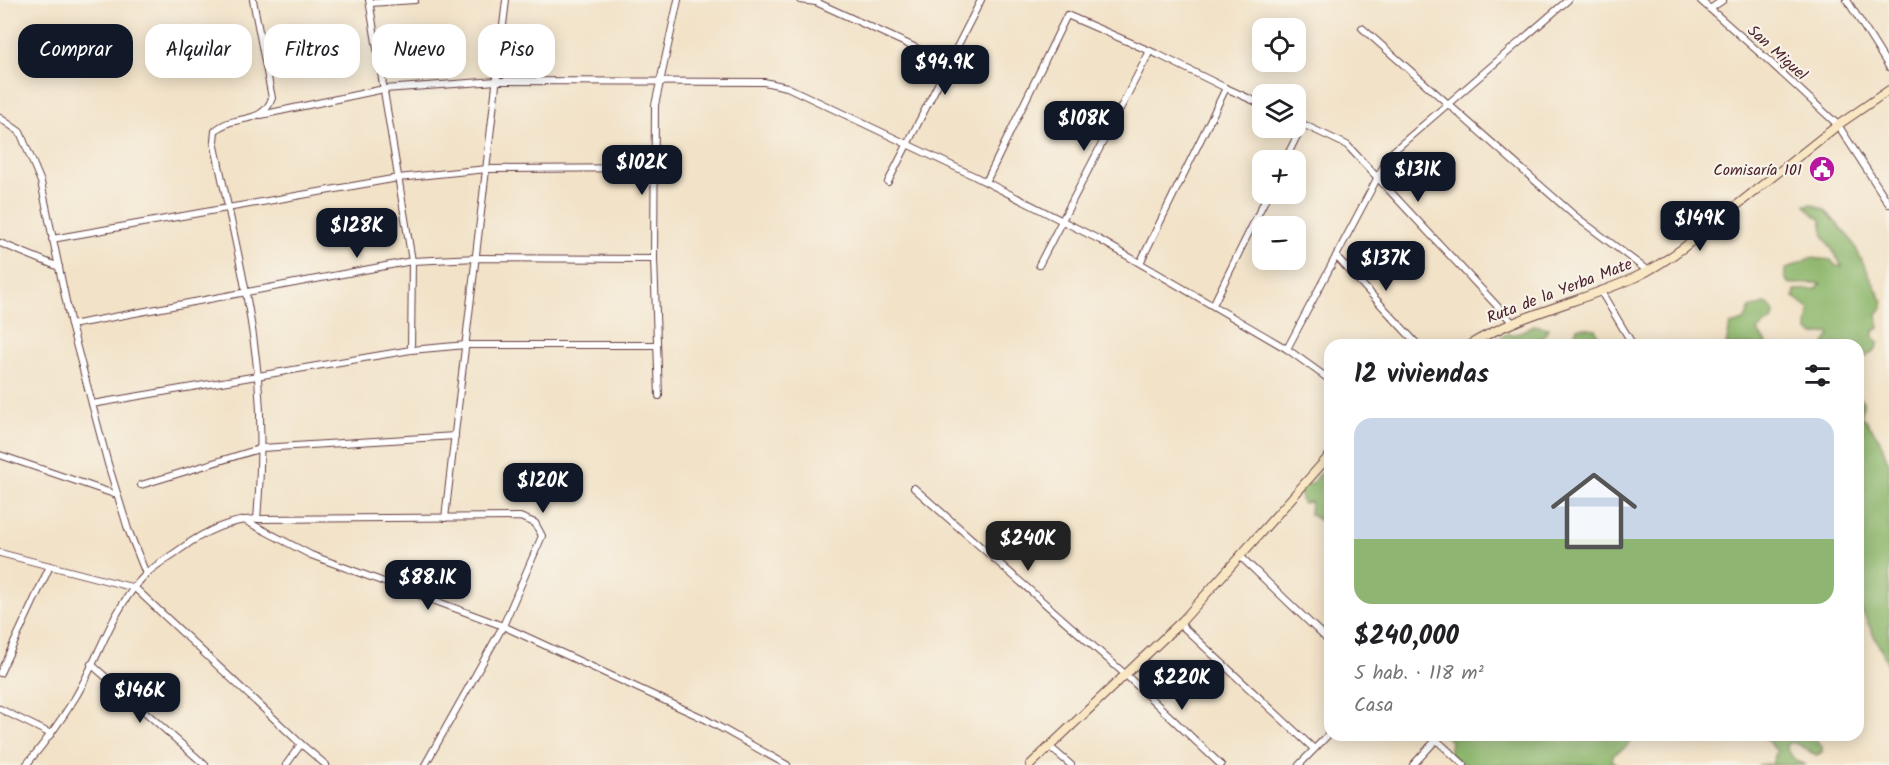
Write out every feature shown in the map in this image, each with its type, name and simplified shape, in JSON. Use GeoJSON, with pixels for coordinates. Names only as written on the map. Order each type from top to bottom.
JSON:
{"type":"FeatureCollection","features":[{"type":"Feature","properties":{"kind":"main road","name":"Ruta de la Yerba Mate"},"geometry":{"type":"LineString","coordinates":[[1479,339],[1512,322],[1648,271],[1683,248],[1838,125],[1889,90]]}},
{"type":"Feature","properties":{"kind":"main road"},"geometry":{"type":"LineString","coordinates":[[1030,765],[1179,623],[1324,462]]}},
{"type":"Feature","properties":{"kind":"street"},"geometry":{"type":"LineString","coordinates":[[253,0],[272,98],[268,109],[261,115]]}},
{"type":"Feature","properties":{"kind":"street"},"geometry":{"type":"LineString","coordinates":[[411,350],[412,261],[370,2],[415,0]]}},
{"type":"Feature","properties":{"kind":"street"},"geometry":{"type":"LineString","coordinates":[[445,518],[506,0]]}},
{"type":"Feature","properties":{"kind":"street"},"geometry":{"type":"LineString","coordinates":[[659,396],[654,259],[655,105],[678,0]]}},
{"type":"Feature","properties":{"kind":"street"},"geometry":{"type":"LineString","coordinates":[[800,0],[816,2],[949,63]]}},
{"type":"Feature","properties":{"kind":"street"},"geometry":{"type":"LineString","coordinates":[[888,182],[981,0]]}},
{"type":"Feature","properties":{"kind":"street"},"geometry":{"type":"LineString","coordinates":[[1287,349],[1390,154],[1568,0]]}},
{"type":"Feature","properties":{"kind":"street","name":"San Miguel"},"geometry":{"type":"LineString","coordinates":[[1700,0],[1838,125],[1889,204]]}},
{"type":"Feature","properties":{"kind":"street"},"geometry":{"type":"LineString","coordinates":[[1710,9],[1723,0]]}},
{"type":"Feature","properties":{"kind":"street"},"geometry":{"type":"LineString","coordinates":[[1847,0],[1889,68]]}},
{"type":"Feature","properties":{"kind":"street"},"geometry":{"type":"LineString","coordinates":[[986,182],[1067,15],[1252,100]]}},
{"type":"Feature","properties":{"kind":"street"},"geometry":{"type":"LineString","coordinates":[[1362,28],[1575,216],[1648,271]]}},
{"type":"Feature","properties":{"kind":"street"},"geometry":{"type":"LineString","coordinates":[[1039,265],[1150,51]]}},
{"type":"Feature","properties":{"kind":"street"},"geometry":{"type":"LineString","coordinates":[[257,519],[262,448],[258,377],[245,291],[214,141],[215,131],[222,124],[384,89],[497,81],[660,80],[764,81],[787,87],[1062,220],[1213,305],[1287,349],[1324,376]]}},
{"type":"Feature","properties":{"kind":"street"},"geometry":{"type":"LineString","coordinates":[[1140,262],[1226,87]]}},
{"type":"Feature","properties":{"kind":"street"},"geometry":{"type":"LineString","coordinates":[[0,118],[20,132],[41,182],[71,325],[92,404],[117,495],[146,574]]}},
{"type":"Feature","properties":{"kind":"street"},"geometry":{"type":"LineString","coordinates":[[1306,126],[1347,146],[1512,322]]}},
{"type":"Feature","properties":{"kind":"street"},"geometry":{"type":"LineString","coordinates":[[52,238],[398,178],[487,169],[654,168]]}},
{"type":"Feature","properties":{"kind":"street"},"geometry":{"type":"LineString","coordinates":[[1213,305],[1263,204]]}},
{"type":"Feature","properties":{"kind":"street"},"geometry":{"type":"LineString","coordinates":[[0,243],[59,267]]}},
{"type":"Feature","properties":{"kind":"street"},"geometry":{"type":"LineString","coordinates":[[1336,256],[1413,339]]}},
{"type":"Feature","properties":{"kind":"street"},"geometry":{"type":"LineString","coordinates":[[71,325],[412,261],[477,258],[654,259]]}},
{"type":"Feature","properties":{"kind":"street"},"geometry":{"type":"LineString","coordinates":[[1600,290],[1629,339]]}},
{"type":"Feature","properties":{"kind":"street"},"geometry":{"type":"LineString","coordinates":[[92,404],[411,350],[466,345],[657,345]]}},
{"type":"Feature","properties":{"kind":"street"},"geometry":{"type":"LineString","coordinates":[[141,484],[262,448],[455,436]]}},
{"type":"Feature","properties":{"kind":"street"},"geometry":{"type":"LineString","coordinates":[[0,455],[117,495]]}},
{"type":"Feature","properties":{"kind":"street"},"geometry":{"type":"LineString","coordinates":[[914,488],[1126,675],[1221,765]]}},
{"type":"Feature","properties":{"kind":"street"},"geometry":{"type":"LineString","coordinates":[[26,765],[76,697],[107,630],[146,574],[192,541],[218,526],[257,519],[520,517],[535,523],[542,537],[503,626],[424,765]]}},
{"type":"Feature","properties":{"kind":"street"},"geometry":{"type":"LineString","coordinates":[[244,520],[311,555],[503,626],[705,719],[787,765]]}},
{"type":"Feature","properties":{"kind":"street"},"geometry":{"type":"LineString","coordinates":[[0,553],[135,588],[326,765]]}},
{"type":"Feature","properties":{"kind":"street"},"geometry":{"type":"LineString","coordinates":[[1240,556],[1324,636]]}},
{"type":"Feature","properties":{"kind":"street"},"geometry":{"type":"LineString","coordinates":[[0,673],[50,567]]}},
{"type":"Feature","properties":{"kind":"street"},"geometry":{"type":"LineString","coordinates":[[1179,623],[1314,749]]}},
{"type":"Feature","properties":{"kind":"street"},"geometry":{"type":"LineString","coordinates":[[91,664],[206,765]]}},
{"type":"Feature","properties":{"kind":"street"},"geometry":{"type":"LineString","coordinates":[[0,709],[51,734]]}},
{"type":"Feature","properties":{"kind":"street"},"geometry":{"type":"LineString","coordinates":[[1299,765],[1324,739]]}},
{"type":"Feature","properties":{"kind":"street"},"geometry":{"type":"LineString","coordinates":[[1413,765],[1431,741]]}},
{"type":"Feature","properties":{"kind":"street"},"geometry":{"type":"LineString","coordinates":[[1438,741],[1464,765]]}},
{"type":"Feature","properties":{"kind":"street"},"geometry":{"type":"LineString","coordinates":[[286,765],[302,744]]}},
{"type":"Feature","properties":{"kind":"street"},"geometry":{"type":"LineString","coordinates":[[1050,747],[1071,765]]}},
{"type":"Feature","properties":{"kind":"green space"},"geometry":{"type":"Polygon","coordinates":[[[1812,204],[1825,210],[1852,241],[1883,302],[1877,314],[1879,328],[1874,331],[1874,338],[1879,342],[1876,349],[1864,358],[1864,339],[1827,339],[1830,335],[1828,333],[1814,335],[1808,331],[1810,310],[1794,297],[1795,290],[1816,289],[1821,284],[1792,284],[1788,283],[1785,277],[1785,270],[1810,258],[1831,260],[1835,265],[1842,266],[1824,236],[1821,219],[1805,205],[1812,204]]]}},
{"type":"Feature","properties":{"kind":"green space"},"geometry":{"type":"Polygon","coordinates":[[[1765,304],[1771,307],[1774,313],[1773,319],[1757,331],[1763,339],[1727,339],[1730,325],[1744,321],[1750,308],[1765,304]]]}},
{"type":"Feature","properties":{"kind":"green space"},"geometry":{"type":"Polygon","coordinates":[[[1534,325],[1548,328],[1541,339],[1499,339],[1508,333],[1514,335],[1534,325]]]}},
{"type":"Feature","properties":{"kind":"green space"},"geometry":{"type":"Polygon","coordinates":[[[1577,328],[1595,329],[1599,339],[1576,339],[1573,337],[1577,328]]]}},
{"type":"Feature","properties":{"kind":"green space"},"geometry":{"type":"Polygon","coordinates":[[[1864,419],[1879,438],[1889,464],[1889,666],[1864,615],[1864,419]]]}},
{"type":"Feature","properties":{"kind":"green space"},"geometry":{"type":"Polygon","coordinates":[[[1324,472],[1324,523],[1310,514],[1311,502],[1302,503],[1300,493],[1305,485],[1312,484],[1318,475],[1324,472]]]}},
{"type":"Feature","properties":{"kind":"green space"},"geometry":{"type":"Polygon","coordinates":[[[1451,741],[1631,741],[1614,754],[1612,760],[1618,765],[1466,765],[1449,755],[1451,741]]]}},
{"type":"Feature","properties":{"kind":"green space"},"geometry":{"type":"Polygon","coordinates":[[[1768,741],[1817,741],[1822,746],[1822,752],[1817,755],[1799,745],[1787,743],[1786,749],[1795,760],[1805,765],[1758,765],[1772,764],[1777,751],[1768,741]]]}},
{"type":"Feature","properties":{"kind":"place","name":"Comisaría 101"},"geometry":{"type":"Point","coordinates":[1822,169]}}]}
